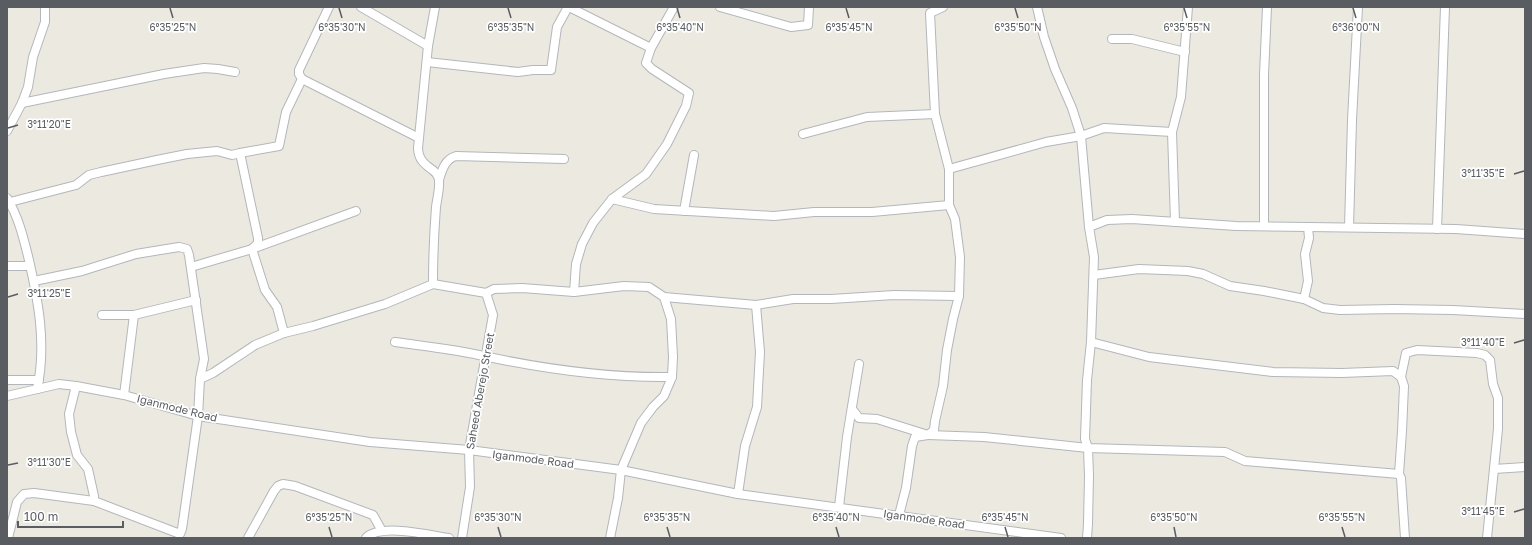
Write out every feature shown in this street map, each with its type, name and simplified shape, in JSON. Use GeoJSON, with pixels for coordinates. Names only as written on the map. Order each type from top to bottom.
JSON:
{"type":"FeatureCollection","features":[{"type":"Feature","properties":{"kind":"street"},"geometry":{"type":"LineString","coordinates":[[7,131],[22,103],[28,87],[33,57],[45,22],[45,7]]}},
{"type":"Feature","properties":{"kind":"street"},"geometry":{"type":"LineString","coordinates":[[329,7],[299,70],[299,74],[302,79],[419,138]]}},
{"type":"Feature","properties":{"kind":"street"},"geometry":{"type":"LineString","coordinates":[[361,7],[428,46]]}},
{"type":"Feature","properties":{"kind":"street"},"geometry":{"type":"LineString","coordinates":[[435,7],[428,46],[419,138],[419,156],[421,161],[437,175],[439,180]]}},
{"type":"Feature","properties":{"kind":"street"},"geometry":{"type":"LineString","coordinates":[[427,62],[518,72],[551,70],[557,27],[568,7],[651,48]]}},
{"type":"Feature","properties":{"kind":"street"},"geometry":{"type":"LineString","coordinates":[[574,292],[576,264],[582,244],[592,223],[612,199],[646,174],[667,144],[686,106],[688,93],[652,69],[646,63],[651,48],[674,7]]}},
{"type":"Feature","properties":{"kind":"street"},"geometry":{"type":"LineString","coordinates":[[720,7],[792,27],[808,25],[809,7]]}},
{"type":"Feature","properties":{"kind":"street"},"geometry":{"type":"LineString","coordinates":[[928,435],[934,430],[934,421],[943,386],[947,350],[959,296],[960,258],[955,219],[949,205],[949,169],[935,114],[930,13],[943,7]]}},
{"type":"Feature","properties":{"kind":"street"},"geometry":{"type":"LineString","coordinates":[[1037,7],[1052,62],[1072,108],[1081,136],[1094,257],[1091,342],[1087,380],[1085,432],[1085,439],[1088,448],[1088,524],[1086,538]]}},
{"type":"Feature","properties":{"kind":"street"},"geometry":{"type":"LineString","coordinates":[[1175,222],[1172,132],[1181,97],[1188,7]]}},
{"type":"Feature","properties":{"kind":"street"},"geometry":{"type":"LineString","coordinates":[[1264,226],[1264,75],[1268,7]]}},
{"type":"Feature","properties":{"kind":"street"},"geometry":{"type":"LineString","coordinates":[[1349,227],[1352,120],[1358,7]]}},
{"type":"Feature","properties":{"kind":"street"},"geometry":{"type":"LineString","coordinates":[[1437,229],[1445,7]]}},
{"type":"Feature","properties":{"kind":"street"},"geometry":{"type":"LineString","coordinates":[[1112,39],[1132,39],[1185,52]]}},
{"type":"Feature","properties":{"kind":"street"},"geometry":{"type":"LineString","coordinates":[[22,103],[164,74],[204,68],[234,72]]}},
{"type":"Feature","properties":{"kind":"street"},"geometry":{"type":"LineString","coordinates":[[37,389],[39,380],[41,324],[34,281],[21,228],[8,200],[76,184],[90,175],[187,154],[217,151],[232,155],[279,146],[286,112],[302,79]]}},
{"type":"Feature","properties":{"kind":"street"},"geometry":{"type":"LineString","coordinates":[[803,134],[867,117],[935,114]]}},
{"type":"Feature","properties":{"kind":"street"},"geometry":{"type":"LineString","coordinates":[[949,169],[1046,142],[1081,136],[1104,128],[1172,132]]}},
{"type":"Feature","properties":{"kind":"street"},"geometry":{"type":"LineString","coordinates":[[240,153],[258,238],[258,243],[252,249]]}},
{"type":"Feature","properties":{"kind":"street"},"geometry":{"type":"LineString","coordinates":[[684,211],[694,154]]}},
{"type":"Feature","properties":{"kind":"street"},"geometry":{"type":"LineString","coordinates":[[433,284],[436,206],[439,180],[446,162],[451,157],[564,159]]}},
{"type":"Feature","properties":{"kind":"street"},"geometry":{"type":"LineString","coordinates":[[612,199],[654,209],[774,216],[814,212],[872,212],[949,205]]}},
{"type":"Feature","properties":{"kind":"street"},"geometry":{"type":"LineString","coordinates":[[191,267],[252,249],[356,211]]}},
{"type":"Feature","properties":{"kind":"street"},"geometry":{"type":"LineString","coordinates":[[1090,227],[1107,220],[1132,219],[1236,226],[1437,229],[1525,234]]}},
{"type":"Feature","properties":{"kind":"street"},"geometry":{"type":"LineString","coordinates":[[1304,299],[1308,281],[1305,254],[1309,238],[1308,227]]}},
{"type":"Feature","properties":{"kind":"street"},"geometry":{"type":"LineString","coordinates":[[8,538],[17,502],[24,494],[34,493],[94,501],[180,534],[182,529],[198,416],[200,379],[204,359],[191,267],[187,249],[179,247],[136,254],[82,271],[34,281]]}},
{"type":"Feature","properties":{"kind":"street"},"geometry":{"type":"LineString","coordinates":[[252,249],[265,290],[277,308],[284,333]]}},
{"type":"Feature","properties":{"kind":"street"},"geometry":{"type":"LineString","coordinates":[[7,266],[30,266]]}},
{"type":"Feature","properties":{"kind":"street"},"geometry":{"type":"LineString","coordinates":[[1094,275],[1139,269],[1188,271],[1203,274],[1230,286],[1304,299],[1323,308],[1340,310],[1445,309],[1525,314]]}},
{"type":"Feature","properties":{"kind":"street"},"geometry":{"type":"LineString","coordinates":[[200,379],[213,373],[255,345],[284,333],[313,326],[385,304],[433,284],[486,293],[494,289],[522,288],[574,292],[624,286],[649,287],[664,297],[756,304],[793,299],[831,299],[894,295],[959,296]]}},
{"type":"Feature","properties":{"kind":"street","name":"Saheed Aberejo Street"},"geometry":{"type":"LineString","coordinates":[[462,538],[470,487],[469,450],[493,315],[486,293]]}},
{"type":"Feature","properties":{"kind":"street"},"geometry":{"type":"LineString","coordinates":[[610,538],[618,498],[621,470],[641,423],[653,407],[664,396],[672,377],[673,357],[671,319],[664,297]]}},
{"type":"Feature","properties":{"kind":"street"},"geometry":{"type":"LineString","coordinates":[[102,315],[134,315],[196,300]]}},
{"type":"Feature","properties":{"kind":"street"},"geometry":{"type":"LineString","coordinates":[[738,494],[745,446],[758,407],[760,352],[756,304]]}},
{"type":"Feature","properties":{"kind":"street"},"geometry":{"type":"LineString","coordinates":[[124,395],[134,315]]}},
{"type":"Feature","properties":{"kind":"street"},"geometry":{"type":"LineString","coordinates":[[395,342],[566,371],[638,378],[672,377]]}},
{"type":"Feature","properties":{"kind":"street"},"geometry":{"type":"LineString","coordinates":[[1091,342],[1149,357],[1273,372],[1342,373],[1393,371],[1401,377]]}},
{"type":"Feature","properties":{"kind":"street"},"geometry":{"type":"LineString","coordinates":[[1405,538],[1401,478],[1399,474],[1404,386],[1401,377],[1406,353],[1417,350],[1477,353],[1485,355],[1490,360],[1493,384],[1498,398],[1498,429],[1487,538]]}},
{"type":"Feature","properties":{"kind":"street"},"geometry":{"type":"LineString","coordinates":[[839,507],[847,437],[859,364]]}},
{"type":"Feature","properties":{"kind":"street"},"geometry":{"type":"LineString","coordinates":[[7,380],[39,380]]}},
{"type":"Feature","properties":{"kind":"street","name":"Iganmode Road"},"geometry":{"type":"LineString","coordinates":[[7,396],[59,384],[76,386],[124,395],[198,416],[370,442],[469,450],[621,470],[738,494],[1061,538]]}},
{"type":"Feature","properties":{"kind":"street"},"geometry":{"type":"LineString","coordinates":[[76,386],[69,414],[71,432],[77,454],[88,469],[94,501]]}},
{"type":"Feature","properties":{"kind":"street"},"geometry":{"type":"LineString","coordinates":[[852,408],[859,418],[877,419],[928,435]]}},
{"type":"Feature","properties":{"kind":"street"},"geometry":{"type":"LineString","coordinates":[[899,516],[906,488],[912,446],[915,437],[928,435],[984,437],[1088,448],[1225,452],[1245,462],[1399,474]]}},
{"type":"Feature","properties":{"kind":"street"},"geometry":{"type":"LineString","coordinates":[[1494,469],[1525,467]]}},
{"type":"Feature","properties":{"kind":"street"},"geometry":{"type":"LineString","coordinates":[[248,538],[274,491],[278,486],[283,484],[295,486],[373,515],[382,531]]}},
{"type":"Feature","properties":{"kind":"street"},"geometry":{"type":"LineString","coordinates":[[368,536],[376,520]]}},
{"type":"Feature","properties":{"kind":"street"},"geometry":{"type":"LineString","coordinates":[[368,536],[382,531],[394,530],[449,538]]}}]}
